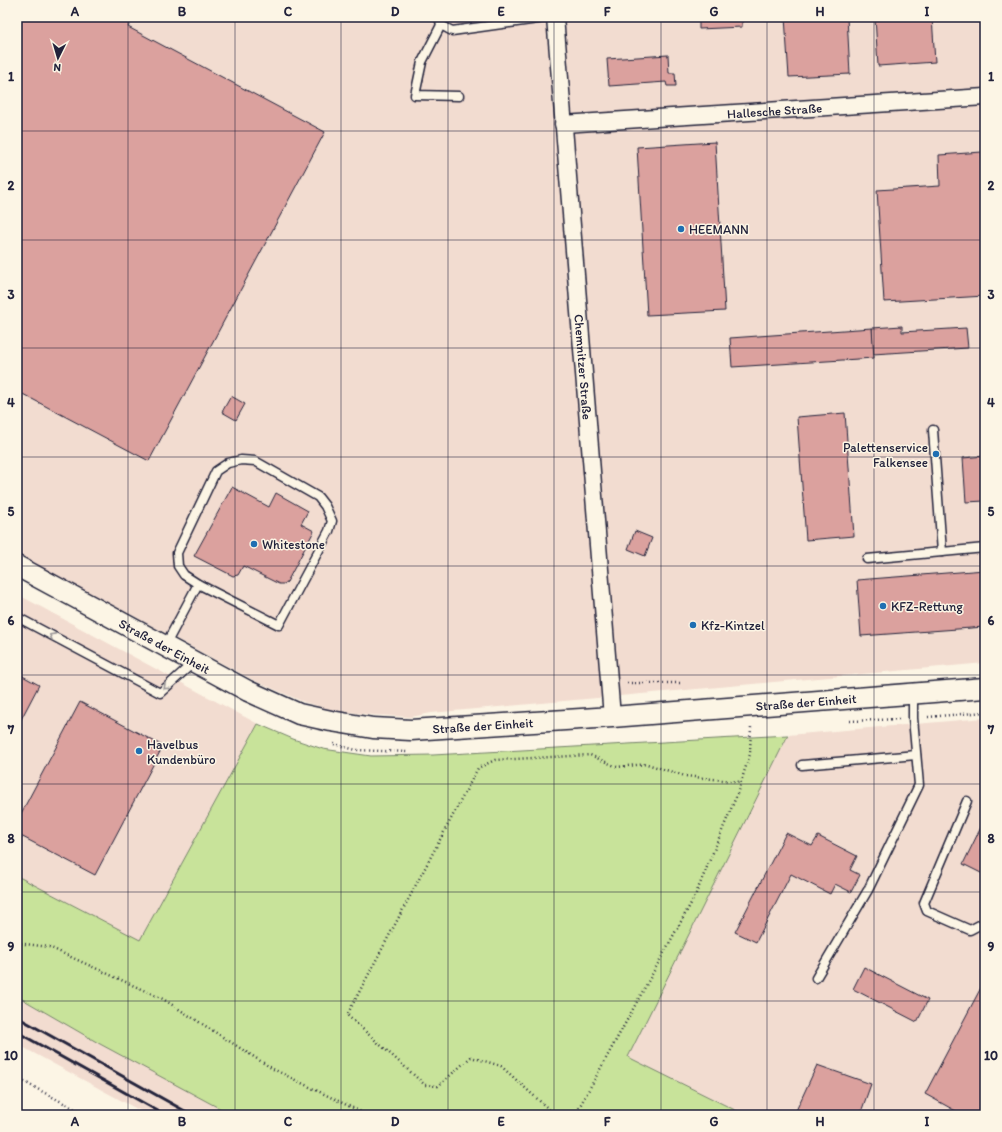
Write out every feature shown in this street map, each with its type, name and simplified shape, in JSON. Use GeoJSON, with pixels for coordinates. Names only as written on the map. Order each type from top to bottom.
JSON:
{"type":"FeatureCollection","features":[{"type":"Feature","properties":{"kind":"street","name":"Chemnitzer Straße"},"geometry":{"type":"LineString","coordinates":[[554,17],[612,717]]}},
{"type":"Feature","properties":{"kind":"street","name":"Hallesche Straße"},"geometry":{"type":"LineString","coordinates":[[564,124],[985,97]]}},
{"type":"Feature","properties":{"kind":"street","name":"Straße der Einheit"},"geometry":{"type":"LineString","coordinates":[[17,566],[248,691],[299,714],[373,728],[411,730],[612,717],[985,688]]}},
{"type":"Feature","properties":{"kind":"lane"},"geometry":{"type":"LineString","coordinates":[[459,96],[415,95],[422,62],[440,21],[452,31],[554,17]]}},
{"type":"Feature","properties":{"kind":"lane"},"geometry":{"type":"LineString","coordinates":[[933,430],[942,552]]}},
{"type":"Feature","properties":{"kind":"lane"},"geometry":{"type":"LineString","coordinates":[[241,460],[256,461],[318,497],[325,506],[332,521],[329,532],[278,625],[198,584],[184,575],[178,566],[177,553],[216,471],[228,463],[241,460]]}},
{"type":"Feature","properties":{"kind":"lane"},"geometry":{"type":"LineString","coordinates":[[867,559],[985,548]]}},
{"type":"Feature","properties":{"kind":"lane"},"geometry":{"type":"LineString","coordinates":[[165,646],[198,584]]}},
{"type":"Feature","properties":{"kind":"lane"},"geometry":{"type":"LineString","coordinates":[[17,617],[160,693],[195,661]]}},
{"type":"Feature","properties":{"kind":"lane"},"geometry":{"type":"LineString","coordinates":[[816,978],[868,890],[919,785],[912,694]]}},
{"type":"Feature","properties":{"kind":"lane"},"geometry":{"type":"LineString","coordinates":[[802,766],[916,756]]}},
{"type":"Feature","properties":{"kind":"lane"},"geometry":{"type":"LineString","coordinates":[[967,801],[924,903],[926,911],[970,930],[985,922]]}},
{"type":"Feature","properties":{"kind":"path"},"geometry":{"type":"LineString","coordinates":[[609,683],[680,683]]}},
{"type":"Feature","properties":{"kind":"path"},"geometry":{"type":"LineString","coordinates":[[576,1115],[695,896],[736,797],[750,754],[750,706]]}},
{"type":"Feature","properties":{"kind":"path"},"geometry":{"type":"LineString","coordinates":[[555,1115],[501,1066],[471,1057],[438,1086],[425,1085],[347,1015],[478,768],[495,760],[590,755],[617,766],[647,764],[685,776],[741,782]]}},
{"type":"Feature","properties":{"kind":"path"},"geometry":{"type":"LineString","coordinates":[[17,943],[49,947],[163,999],[273,1069],[367,1115]]}},
{"type":"Feature","properties":{"kind":"path"},"geometry":{"type":"LineString","coordinates":[[17,1078],[86,1115]]}},
{"type":"Feature","properties":{"kind":"shaded area"},"geometry":{"type":"Polygon","coordinates":[[[17,17],[985,17],[985,663],[431,713],[411,717],[373,715],[332,710],[304,702],[255,681],[17,554],[17,17]]]}},
{"type":"Feature","properties":{"kind":"shaded area"},"geometry":{"type":"Polygon","coordinates":[[[17,594],[258,724],[140,941],[17,876],[17,594]]]}},
{"type":"Feature","properties":{"kind":"shaded area"},"geometry":{"type":"Polygon","coordinates":[[[985,718],[985,1115],[745,1115],[628,1057],[788,735],[985,718]]]}},
{"type":"Feature","properties":{"kind":"shaded area"},"geometry":{"type":"Polygon","coordinates":[[[17,996],[100,1044],[233,1115],[148,1115],[17,1044],[17,996]]]}},
{"type":"Feature","properties":{"kind":"green space"},"geometry":{"type":"Polygon","coordinates":[[[258,724],[293,739],[323,749],[371,756],[433,755],[788,735],[628,1057],[745,1115],[232,1115],[100,1044],[17,996],[17,876],[140,940],[258,724]]]}},
{"type":"Feature","properties":{"kind":"building"},"geometry":{"type":"Polygon","coordinates":[[[17,17],[134,17],[128,27],[325,132],[149,461],[17,391],[17,17]]]}},
{"type":"Feature","properties":{"kind":"building"},"geometry":{"type":"Polygon","coordinates":[[[699,17],[742,17],[742,27],[699,29],[699,17]]]}},
{"type":"Feature","properties":{"kind":"building"},"geometry":{"type":"Polygon","coordinates":[[[785,17],[847,17],[850,74],[789,77],[785,17]]]}},
{"type":"Feature","properties":{"kind":"building"},"geometry":{"type":"Polygon","coordinates":[[[875,17],[932,17],[935,62],[878,66],[875,17]]]}},
{"type":"Feature","properties":{"kind":"building"},"geometry":{"type":"Polygon","coordinates":[[[668,55],[669,73],[675,73],[676,86],[667,86],[666,82],[609,86],[607,59],[668,55]]]}},
{"type":"Feature","properties":{"kind":"building","name":"HEEMANN"},"geometry":{"type":"Polygon","coordinates":[[[715,142],[725,311],[647,315],[637,147],[715,142]]]}},
{"type":"Feature","properties":{"kind":"building"},"geometry":{"type":"Polygon","coordinates":[[[982,152],[985,183],[985,296],[884,302],[877,190],[940,186],[939,155],[982,152]]]}},
{"type":"Feature","properties":{"kind":"building"},"geometry":{"type":"Polygon","coordinates":[[[902,326],[902,332],[966,328],[968,348],[873,354],[872,328],[902,326]]]}},
{"type":"Feature","properties":{"kind":"building"},"geometry":{"type":"Polygon","coordinates":[[[872,328],[874,358],[732,367],[730,338],[872,328]]]}},
{"type":"Feature","properties":{"kind":"building"},"geometry":{"type":"Polygon","coordinates":[[[231,396],[245,404],[236,420],[222,412],[231,396]]]}},
{"type":"Feature","properties":{"kind":"building"},"geometry":{"type":"Polygon","coordinates":[[[845,413],[854,536],[806,540],[797,417],[845,413]]]}},
{"type":"Feature","properties":{"kind":"building"},"geometry":{"type":"Polygon","coordinates":[[[985,456],[985,501],[966,502],[963,458],[985,456]]]}},
{"type":"Feature","properties":{"kind":"building","name":"Whitestone"},"geometry":{"type":"Polygon","coordinates":[[[232,487],[269,507],[276,493],[308,511],[301,524],[314,531],[287,582],[284,584],[279,584],[243,566],[238,575],[233,576],[194,556],[232,487]]]}},
{"type":"Feature","properties":{"kind":"building"},"geometry":{"type":"Polygon","coordinates":[[[635,531],[652,538],[645,556],[628,549],[635,531]]]}},
{"type":"Feature","properties":{"kind":"building"},"geometry":{"type":"Polygon","coordinates":[[[985,570],[985,627],[861,636],[857,580],[985,570]]]}},
{"type":"Feature","properties":{"kind":"building"},"geometry":{"type":"Polygon","coordinates":[[[17,673],[39,685],[17,727],[17,673]]]}},
{"type":"Feature","properties":{"kind":"building"},"geometry":{"type":"Polygon","coordinates":[[[80,702],[163,746],[95,875],[17,834],[17,821],[80,702]]]}},
{"type":"Feature","properties":{"kind":"building"},"geometry":{"type":"Polygon","coordinates":[[[985,819],[985,875],[963,864],[985,819]]]}},
{"type":"Feature","properties":{"kind":"building"},"geometry":{"type":"Polygon","coordinates":[[[786,833],[812,846],[818,836],[857,856],[850,870],[860,875],[851,892],[835,884],[830,894],[791,874],[756,942],[735,932],[786,833]]]}},
{"type":"Feature","properties":{"kind":"building"},"geometry":{"type":"Polygon","coordinates":[[[864,967],[928,1000],[917,1022],[853,989],[864,967]]]}},
{"type":"Feature","properties":{"kind":"building"},"geometry":{"type":"Polygon","coordinates":[[[985,980],[985,1115],[963,1115],[925,1094],[985,980]]]}},
{"type":"Feature","properties":{"kind":"building"},"geometry":{"type":"Polygon","coordinates":[[[817,1065],[871,1084],[860,1115],[794,1115],[817,1065]]]}},
{"type":"Feature","properties":{"kind":"railway"},"geometry":{"type":"LineString","coordinates":[[17,1017],[192,1115]]}},
{"type":"Feature","properties":{"kind":"railway"},"geometry":{"type":"LineString","coordinates":[[17,1032],[165,1115]]}},
{"type":"Feature","properties":{"kind":"place","name":"HEEMANN"},"geometry":{"type":"Point","coordinates":[681,229]}},
{"type":"Feature","properties":{"kind":"place","name":"Palettenservice Falkensee"},"geometry":{"type":"Point","coordinates":[936,454]}},
{"type":"Feature","properties":{"kind":"place","name":"Whitestone"},"geometry":{"type":"Point","coordinates":[254,544]}},
{"type":"Feature","properties":{"kind":"place","name":"KFZ-Rettung"},"geometry":{"type":"Point","coordinates":[883,606]}},
{"type":"Feature","properties":{"kind":"place","name":"Kfz-Kintzel"},"geometry":{"type":"Point","coordinates":[693,625]}},
{"type":"Feature","properties":{"kind":"place","name":"Havelbus Kundenbüro"},"geometry":{"type":"Point","coordinates":[139,751]}}]}
